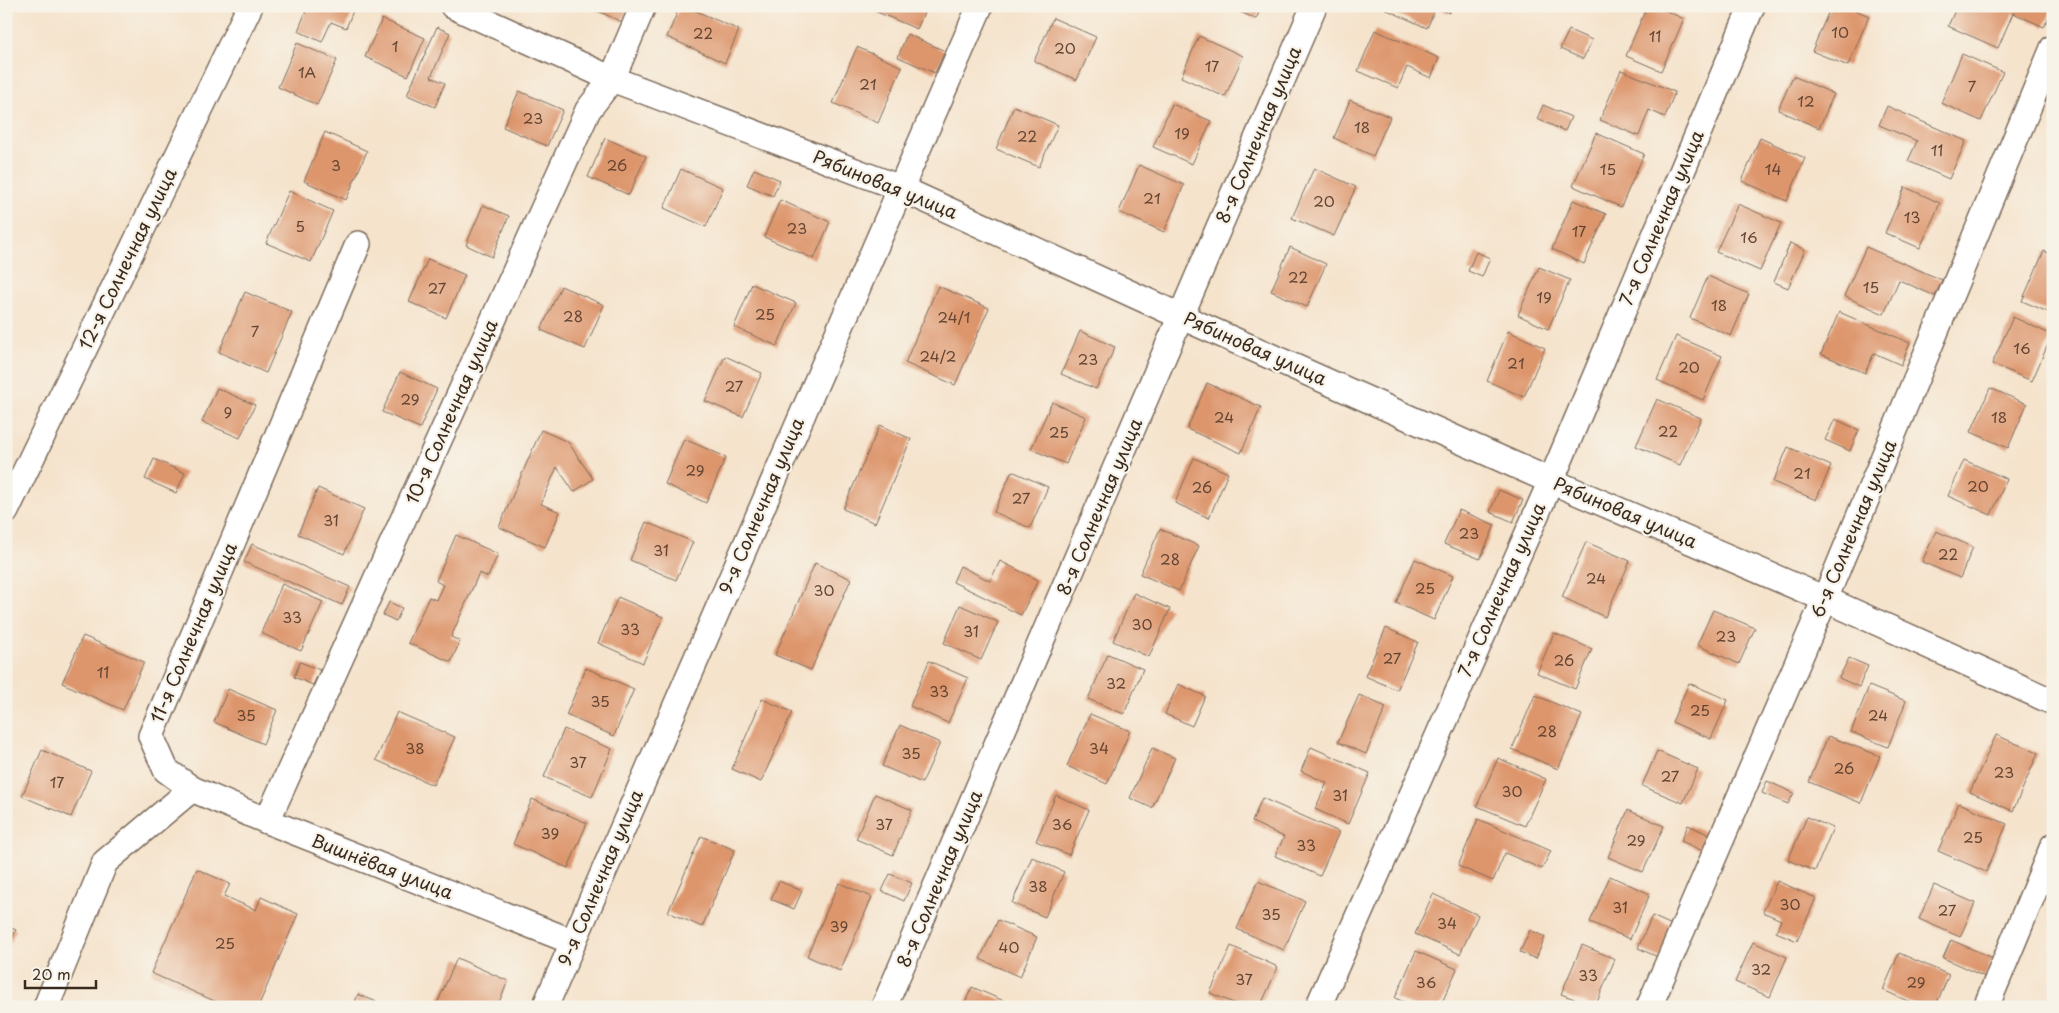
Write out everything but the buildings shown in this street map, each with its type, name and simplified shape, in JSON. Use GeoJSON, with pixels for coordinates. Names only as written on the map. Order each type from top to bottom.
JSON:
{"type":"FeatureCollection","features":[{"type":"Feature","properties":{"kind":"street","name":"12-я Солнечная улица"},"geometry":{"type":"LineString","coordinates":[[6,511],[250,6]]}},
{"type":"Feature","properties":{"kind":"street","name":"Рябиновая улица"},"geometry":{"type":"LineString","coordinates":[[453,6],[612,79],[900,188],[1182,317],[1551,481],[1825,599],[2053,702]]}},
{"type":"Feature","properties":{"kind":"street","name":"10-я Солнечная улица"},"geometry":{"type":"LineString","coordinates":[[267,821],[588,110],[612,79],[643,6]]}},
{"type":"Feature","properties":{"kind":"street","name":"9-я Солнечная улица"},"geometry":{"type":"LineString","coordinates":[[544,1007],[980,6]]}},
{"type":"Feature","properties":{"kind":"street","name":"8-я Солнечная улица"},"geometry":{"type":"LineString","coordinates":[[884,1007],[1314,6]]}},
{"type":"Feature","properties":{"kind":"street","name":"7-я Солнечная улица"},"geometry":{"type":"LineString","coordinates":[[1318,1007],[1551,481],[1752,6]]}},
{"type":"Feature","properties":{"kind":"street","name":"6-я Солнечная улица"},"geometry":{"type":"LineString","coordinates":[[1649,1007],[1825,599],[2053,48]]}},
{"type":"Feature","properties":{"kind":"street","name":"11-я Солнечная улица"},"geometry":{"type":"LineString","coordinates":[[192,789],[166,770],[151,736],[358,244]]}},
{"type":"Feature","properties":{"kind":"street","name":"Вишнёвая улица"},"geometry":{"type":"LineString","coordinates":[[192,789],[267,821],[573,942]]}},
{"type":"Feature","properties":{"kind":"street"},"geometry":{"type":"LineString","coordinates":[[46,1007],[105,862],[192,789]]}},
{"type":"Feature","properties":{"kind":"street"},"geometry":{"type":"LineString","coordinates":[[1986,1007],[2053,846]]}}]}
